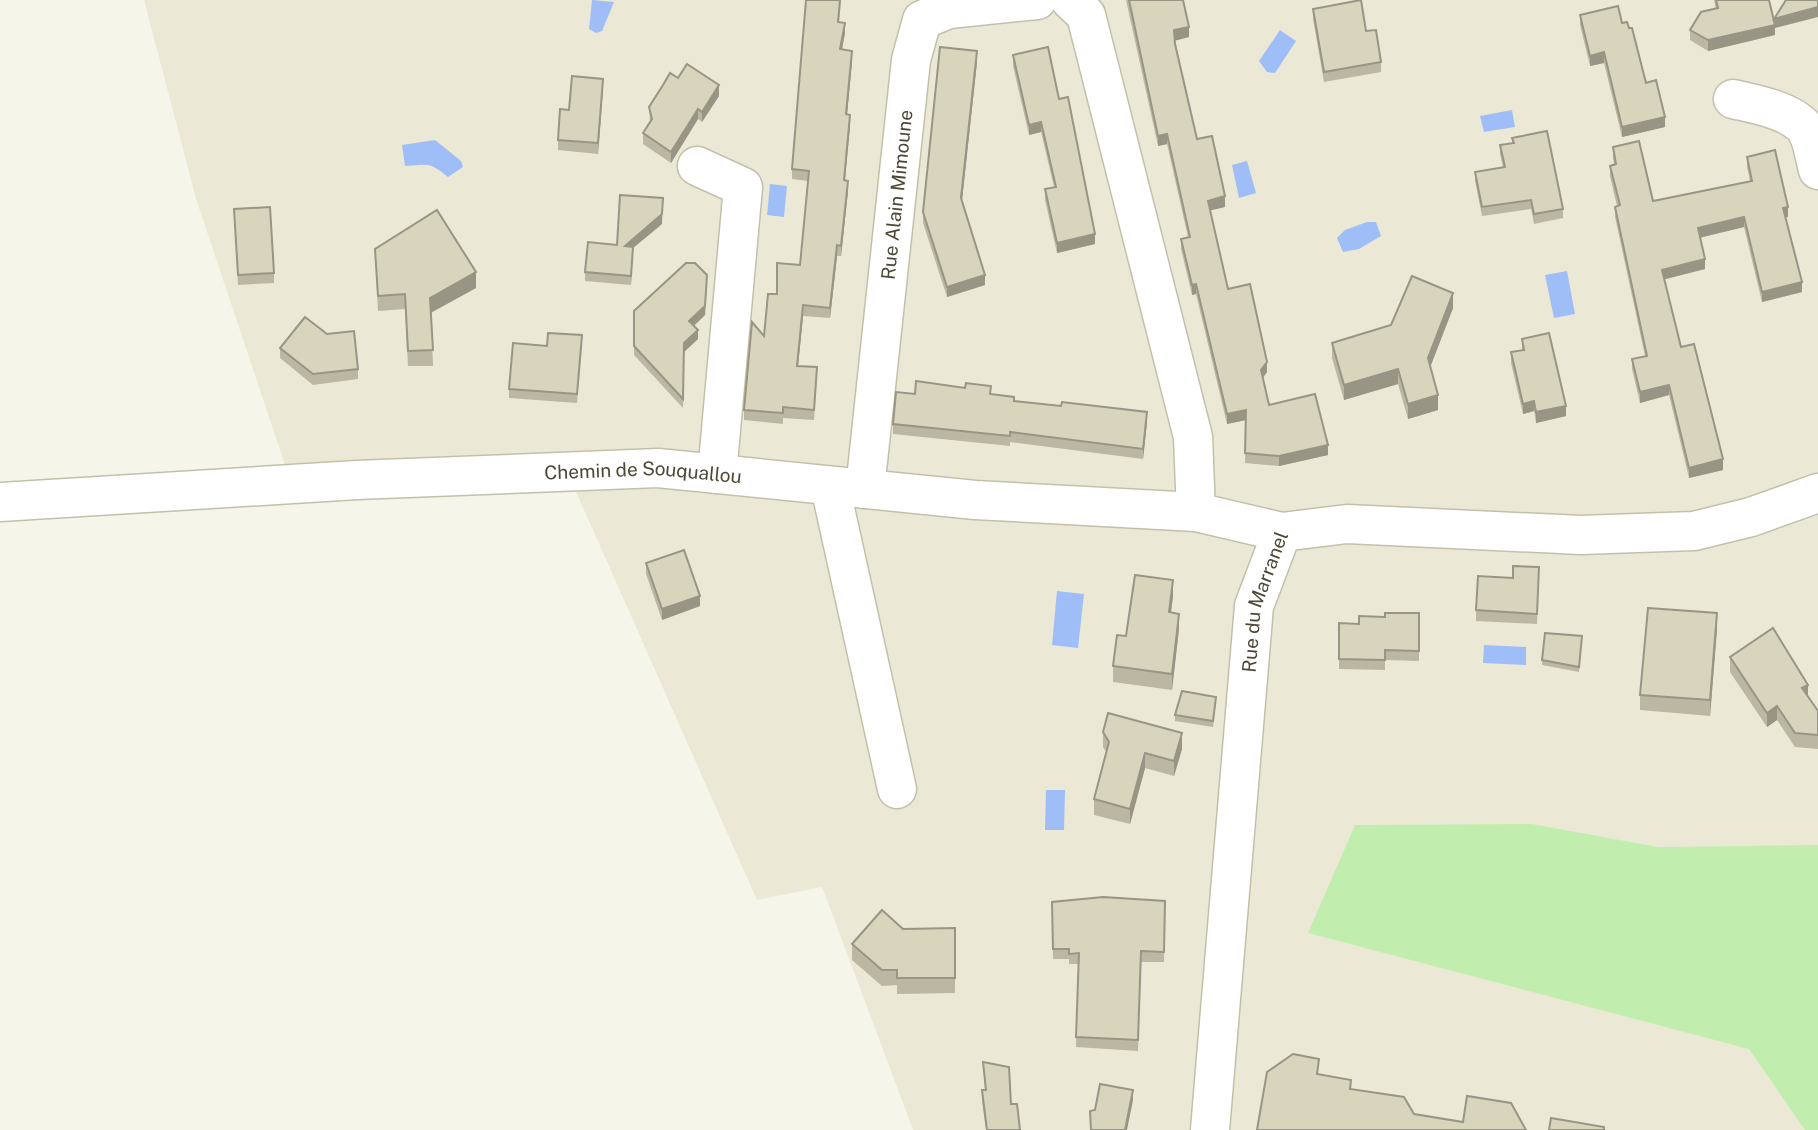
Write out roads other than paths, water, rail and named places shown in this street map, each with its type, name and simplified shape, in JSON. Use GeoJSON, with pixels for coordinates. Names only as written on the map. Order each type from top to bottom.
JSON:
{"type":"FeatureCollection","features":[{"type":"Feature","properties":{"kind":"street","name":"Rue Alain Mimoune"},"geometry":{"type":"LineString","coordinates":[[848,488],[911,60],[922,20],[949,9],[1037,0]]}},
{"type":"Feature","properties":{"kind":"street"},"geometry":{"type":"LineString","coordinates":[[1070,0],[1086,15],[1193,437],[1196,512]]}},
{"type":"Feature","properties":{"kind":"street"},"geometry":{"type":"LineString","coordinates":[[1733,99],[1765,106],[1802,124],[1811,141],[1818,170]]}},
{"type":"Feature","properties":{"kind":"street"},"geometry":{"type":"LineString","coordinates":[[697,166],[743,187],[717,474]]}},
{"type":"Feature","properties":{"kind":"street","name":"Chemin de Souquallou"},"geometry":{"type":"LineString","coordinates":[[0,502],[357,480],[658,468],[975,500],[1196,512],[1282,533]]}},
{"type":"Feature","properties":{"kind":"street"},"geometry":{"type":"LineString","coordinates":[[848,488],[897,789]]}},
{"type":"Feature","properties":{"kind":"street","name":"Rue du Marranel"},"geometry":{"type":"LineString","coordinates":[[1210,1130],[1254,606],[1282,533],[1347,524],[1581,535],[1694,531],[1751,517],[1818,493]]}},
{"type":"Feature","properties":{"kind":"water"},"geometry":{"type":"Polygon","coordinates":[[[592,0],[614,2],[602,31],[596,33],[589,29],[592,0]]]}},
{"type":"Feature","properties":{"kind":"water"},"geometry":{"type":"Polygon","coordinates":[[[1280,30],[1296,41],[1275,73],[1267,72],[1259,61],[1280,30]]]}},
{"type":"Feature","properties":{"kind":"water"},"geometry":{"type":"Polygon","coordinates":[[[1512,110],[1515,127],[1484,132],[1480,116],[1512,110]]]}},
{"type":"Feature","properties":{"kind":"water"},"geometry":{"type":"Polygon","coordinates":[[[435,140],[461,161],[463,167],[448,177],[429,165],[405,166],[402,145],[435,140]]]}},
{"type":"Feature","properties":{"kind":"water"},"geometry":{"type":"Polygon","coordinates":[[[1247,161],[1256,193],[1239,198],[1232,165],[1247,161]]]}},
{"type":"Feature","properties":{"kind":"water"},"geometry":{"type":"Polygon","coordinates":[[[770,184],[787,186],[784,217],[767,215],[770,184]]]}},
{"type":"Feature","properties":{"kind":"water"},"geometry":{"type":"Polygon","coordinates":[[[1367,222],[1376,222],[1381,236],[1359,249],[1343,252],[1337,238],[1345,230],[1367,222]]]}},
{"type":"Feature","properties":{"kind":"water"},"geometry":{"type":"Polygon","coordinates":[[[1567,271],[1575,314],[1554,318],[1545,275],[1567,271]]]}},
{"type":"Feature","properties":{"kind":"water"},"geometry":{"type":"Polygon","coordinates":[[[1057,591],[1084,594],[1078,648],[1052,645],[1057,591]]]}},
{"type":"Feature","properties":{"kind":"water"},"geometry":{"type":"Polygon","coordinates":[[[1484,645],[1526,647],[1526,665],[1483,663],[1484,645]]]}},
{"type":"Feature","properties":{"kind":"water"},"geometry":{"type":"Polygon","coordinates":[[[1046,790],[1065,790],[1064,830],[1045,830],[1046,790]]]}}]}
